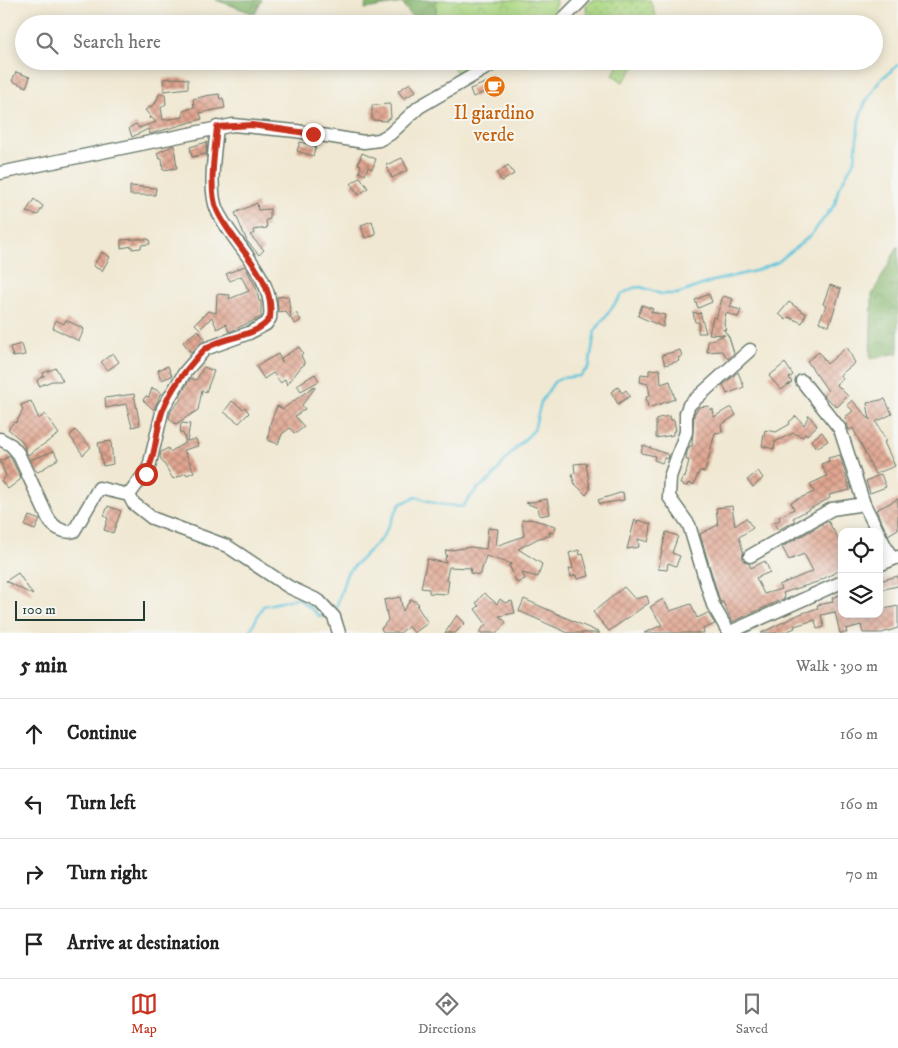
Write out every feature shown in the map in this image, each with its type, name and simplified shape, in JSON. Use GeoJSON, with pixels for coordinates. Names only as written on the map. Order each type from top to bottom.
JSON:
{"type":"FeatureCollection","features":[{"type":"Feature","properties":{"kind":"street"},"geometry":{"type":"LineString","coordinates":[[567,15],[582,0]]}},
{"type":"Feature","properties":{"kind":"street"},"geometry":{"type":"LineString","coordinates":[[0,173],[217,127],[252,125],[364,142],[379,140],[390,134],[419,108],[483,70]]}},
{"type":"Feature","properties":{"kind":"street"},"geometry":{"type":"LineString","coordinates":[[129,495],[149,468],[163,408],[185,372],[205,349],[248,333],[266,324],[270,318],[269,302],[260,277],[217,210],[213,185],[217,127]]}},
{"type":"Feature","properties":{"kind":"street"},"geometry":{"type":"LineString","coordinates":[[750,350],[689,405],[686,413],[686,432],[670,477],[669,497],[689,525],[713,606],[728,633],[838,584]]}},
{"type":"Feature","properties":{"kind":"street"},"geometry":{"type":"LineString","coordinates":[[802,381],[840,429],[864,504],[876,528]]}},
{"type":"Feature","properties":{"kind":"street"},"geometry":{"type":"LineString","coordinates":[[0,439],[11,445],[18,454],[51,523],[67,532],[74,531],[99,488],[129,495]]}},
{"type":"Feature","properties":{"kind":"street"},"geometry":{"type":"LineString","coordinates":[[129,495],[132,504],[152,518],[226,546],[289,587],[319,601],[334,618],[339,633]]}},
{"type":"Feature","properties":{"kind":"street"},"geometry":{"type":"LineString","coordinates":[[750,556],[832,509],[864,504]]}},
{"type":"Feature","properties":{"kind":"street"},"geometry":{"type":"LineString","coordinates":[[883,539],[895,558],[883,563]]}},
{"type":"Feature","properties":{"kind":"green space"},"geometry":{"type":"Polygon","coordinates":[[[216,0],[262,0],[255,14],[216,0]]]}},
{"type":"Feature","properties":{"kind":"green space"},"geometry":{"type":"Polygon","coordinates":[[[366,0],[437,0],[436,15],[411,15],[402,3],[365,9],[366,0]]]}},
{"type":"Feature","properties":{"kind":"green space"},"geometry":{"type":"Polygon","coordinates":[[[437,0],[556,0],[554,15],[436,15],[437,0]]]}},
{"type":"Feature","properties":{"kind":"green space"},"geometry":{"type":"Polygon","coordinates":[[[592,0],[650,0],[656,15],[587,15],[586,4],[592,0]]]}},
{"type":"Feature","properties":{"kind":"green space"},"geometry":{"type":"Polygon","coordinates":[[[455,70],[472,70],[460,76],[455,70]]]}},
{"type":"Feature","properties":{"kind":"green space"},"geometry":{"type":"Polygon","coordinates":[[[616,70],[632,70],[623,82],[613,75],[616,70]]]}},
{"type":"Feature","properties":{"kind":"green space"},"geometry":{"type":"Polygon","coordinates":[[[898,246],[898,353],[870,359],[872,295],[898,246]]]}},
{"type":"Feature","properties":{"kind":"building"},"geometry":{"type":"Polygon","coordinates":[[[16,72],[30,77],[26,87],[12,81],[16,72]]]}},
{"type":"Feature","properties":{"kind":"building"},"geometry":{"type":"Polygon","coordinates":[[[498,78],[503,91],[490,95],[489,90],[473,97],[470,89],[498,78]]]}},
{"type":"Feature","properties":{"kind":"building"},"geometry":{"type":"Polygon","coordinates":[[[163,79],[188,79],[188,88],[164,91],[163,79]]]}},
{"type":"Feature","properties":{"kind":"building"},"geometry":{"type":"Polygon","coordinates":[[[410,83],[416,91],[404,99],[398,91],[410,83]]]}},
{"type":"Feature","properties":{"kind":"building"},"geometry":{"type":"Polygon","coordinates":[[[159,94],[165,94],[166,104],[161,108],[163,120],[183,117],[183,111],[194,107],[193,99],[205,96],[219,94],[220,99],[223,98],[225,108],[200,113],[202,119],[150,134],[148,129],[132,137],[129,128],[136,124],[139,128],[156,122],[151,117],[149,119],[150,116],[145,110],[155,104],[159,94]]]}},
{"type":"Feature","properties":{"kind":"building"},"geometry":{"type":"Polygon","coordinates":[[[390,104],[391,118],[387,119],[387,121],[372,120],[372,105],[390,104]]]}},
{"type":"Feature","properties":{"kind":"building"},"geometry":{"type":"Polygon","coordinates":[[[207,142],[206,154],[192,157],[190,147],[207,142]]]}},
{"type":"Feature","properties":{"kind":"building"},"geometry":{"type":"Polygon","coordinates":[[[300,142],[316,146],[313,156],[297,151],[300,142]]]}},
{"type":"Feature","properties":{"kind":"building"},"geometry":{"type":"Polygon","coordinates":[[[174,145],[177,168],[163,170],[162,158],[159,159],[157,153],[174,145]]]}},
{"type":"Feature","properties":{"kind":"building"},"geometry":{"type":"Polygon","coordinates":[[[362,153],[376,159],[372,169],[368,167],[365,175],[359,172],[361,165],[358,164],[362,153]]]}},
{"type":"Feature","properties":{"kind":"building"},"geometry":{"type":"Polygon","coordinates":[[[402,158],[408,170],[392,178],[386,165],[402,158]]]}},
{"type":"Feature","properties":{"kind":"building"},"geometry":{"type":"Polygon","coordinates":[[[508,165],[514,174],[502,181],[497,173],[508,165]]]}},
{"type":"Feature","properties":{"kind":"building"},"geometry":{"type":"Polygon","coordinates":[[[360,177],[368,188],[359,195],[351,184],[360,177]]]}},
{"type":"Feature","properties":{"kind":"building"},"geometry":{"type":"Polygon","coordinates":[[[130,186],[156,188],[155,195],[130,195],[130,186]]]}},
{"type":"Feature","properties":{"kind":"building"},"geometry":{"type":"Polygon","coordinates":[[[34,199],[43,206],[38,215],[26,212],[34,199]]]}},
{"type":"Feature","properties":{"kind":"building"},"geometry":{"type":"Polygon","coordinates":[[[257,203],[258,210],[270,209],[270,219],[266,220],[267,228],[253,230],[255,233],[250,235],[264,250],[259,255],[247,241],[235,213],[257,203]]]}},
{"type":"Feature","properties":{"kind":"building"},"geometry":{"type":"Polygon","coordinates":[[[372,221],[376,235],[365,238],[361,225],[372,221]]]}},
{"type":"Feature","properties":{"kind":"building"},"geometry":{"type":"Polygon","coordinates":[[[149,239],[150,244],[141,245],[141,248],[132,249],[132,246],[121,248],[121,240],[149,239]]]}},
{"type":"Feature","properties":{"kind":"building"},"geometry":{"type":"Polygon","coordinates":[[[102,252],[110,257],[102,271],[93,266],[102,252]]]}},
{"type":"Feature","properties":{"kind":"building"},"geometry":{"type":"Polygon","coordinates":[[[245,266],[256,287],[259,301],[261,301],[261,317],[229,332],[226,324],[217,329],[212,317],[200,329],[195,324],[208,311],[216,313],[217,294],[230,295],[229,299],[249,291],[241,276],[230,281],[226,274],[245,266]]]}},
{"type":"Feature","properties":{"kind":"building"},"geometry":{"type":"Polygon","coordinates":[[[830,285],[841,289],[829,326],[819,322],[826,306],[823,304],[830,285]]]}},
{"type":"Feature","properties":{"kind":"building"},"geometry":{"type":"Polygon","coordinates":[[[709,294],[712,302],[698,308],[695,300],[709,294]]]}},
{"type":"Feature","properties":{"kind":"building"},"geometry":{"type":"Polygon","coordinates":[[[288,296],[291,317],[296,313],[301,320],[295,324],[285,311],[278,312],[277,297],[288,296]]]}},
{"type":"Feature","properties":{"kind":"building"},"geometry":{"type":"Polygon","coordinates":[[[723,296],[733,299],[730,307],[741,310],[738,317],[726,313],[724,323],[726,330],[723,329],[729,337],[734,353],[728,359],[722,351],[707,352],[708,341],[725,335],[709,334],[713,317],[716,318],[723,296]]]}},
{"type":"Feature","properties":{"kind":"building"},"geometry":{"type":"Polygon","coordinates":[[[789,302],[806,314],[802,323],[789,317],[786,320],[779,314],[789,302]]]}},
{"type":"Feature","properties":{"kind":"building"},"geometry":{"type":"Polygon","coordinates":[[[642,305],[653,309],[651,312],[665,315],[663,327],[638,316],[642,305]]]}},
{"type":"Feature","properties":{"kind":"building"},"geometry":{"type":"Polygon","coordinates":[[[693,312],[699,314],[700,312],[706,333],[698,333],[699,322],[695,322],[693,312]]]}},
{"type":"Feature","properties":{"kind":"building"},"geometry":{"type":"Polygon","coordinates":[[[56,320],[64,324],[66,320],[84,329],[79,341],[53,328],[56,320]]]}},
{"type":"Feature","properties":{"kind":"building"},"geometry":{"type":"Polygon","coordinates":[[[198,330],[205,340],[191,353],[183,342],[198,330]]]}},
{"type":"Feature","properties":{"kind":"building"},"geometry":{"type":"Polygon","coordinates":[[[22,344],[25,355],[13,357],[10,347],[22,344]]]}},
{"type":"Feature","properties":{"kind":"building"},"geometry":{"type":"Polygon","coordinates":[[[299,347],[303,353],[301,355],[305,364],[287,385],[285,379],[281,383],[273,373],[264,379],[256,366],[278,354],[282,362],[281,358],[299,347]]]}},
{"type":"Feature","properties":{"kind":"building"},"geometry":{"type":"Polygon","coordinates":[[[847,347],[855,363],[840,375],[843,379],[836,384],[848,396],[837,407],[824,396],[828,391],[807,361],[819,352],[827,364],[847,347]]]}},
{"type":"Feature","properties":{"kind":"building"},"geometry":{"type":"Polygon","coordinates":[[[680,350],[682,356],[678,358],[679,361],[665,365],[662,355],[680,350]]]}},
{"type":"Feature","properties":{"kind":"building"},"geometry":{"type":"Polygon","coordinates":[[[113,353],[119,362],[108,370],[101,362],[113,353]]]}},
{"type":"Feature","properties":{"kind":"building"},"geometry":{"type":"Polygon","coordinates":[[[785,363],[793,375],[789,378],[792,382],[781,390],[769,376],[785,363]]]}},
{"type":"Feature","properties":{"kind":"building"},"geometry":{"type":"Polygon","coordinates":[[[168,366],[172,376],[161,380],[158,370],[168,366]]]}},
{"type":"Feature","properties":{"kind":"building"},"geometry":{"type":"Polygon","coordinates":[[[204,367],[214,371],[206,392],[202,390],[198,410],[176,424],[169,418],[171,411],[182,398],[180,396],[191,378],[196,380],[204,367]]]}},
{"type":"Feature","properties":{"kind":"building"},"geometry":{"type":"Polygon","coordinates":[[[56,368],[63,381],[52,381],[39,386],[37,380],[44,376],[43,373],[56,368]]]}},
{"type":"Feature","properties":{"kind":"building"},"geometry":{"type":"Polygon","coordinates":[[[660,369],[661,384],[670,381],[675,399],[648,408],[646,397],[650,396],[648,384],[640,382],[641,374],[649,375],[649,370],[660,369]]]}},
{"type":"Feature","properties":{"kind":"building"},"geometry":{"type":"Polygon","coordinates":[[[738,372],[744,387],[727,394],[723,385],[738,372]]]}},
{"type":"Feature","properties":{"kind":"building"},"geometry":{"type":"Polygon","coordinates":[[[315,374],[319,381],[301,391],[297,385],[315,374]]]}},
{"type":"Feature","properties":{"kind":"building"},"geometry":{"type":"Polygon","coordinates":[[[314,386],[315,388],[302,405],[305,409],[295,416],[304,427],[295,434],[290,428],[282,434],[278,444],[268,440],[270,424],[277,406],[283,409],[314,386]]]}},
{"type":"Feature","properties":{"kind":"building"},"geometry":{"type":"Polygon","coordinates":[[[618,387],[622,393],[626,390],[630,396],[618,404],[611,392],[618,387]]]}},
{"type":"Feature","properties":{"kind":"building"},"geometry":{"type":"Polygon","coordinates":[[[152,388],[161,392],[154,410],[143,400],[146,396],[149,397],[152,388]]]}},
{"type":"Feature","properties":{"kind":"building"},"geometry":{"type":"Polygon","coordinates":[[[134,394],[140,425],[132,427],[126,404],[106,408],[105,398],[134,394]]]}},
{"type":"Feature","properties":{"kind":"building"},"geometry":{"type":"Polygon","coordinates":[[[885,399],[892,414],[876,422],[886,441],[884,442],[895,466],[875,474],[853,428],[849,430],[845,417],[853,411],[847,405],[852,400],[870,420],[867,403],[885,399]]]}},
{"type":"Feature","properties":{"kind":"building"},"geometry":{"type":"Polygon","coordinates":[[[31,401],[39,419],[45,414],[59,434],[28,455],[22,441],[8,429],[14,422],[16,423],[23,410],[21,405],[31,401]]]}},
{"type":"Feature","properties":{"kind":"building"},"geometry":{"type":"Polygon","coordinates":[[[232,401],[243,409],[245,407],[249,413],[239,423],[224,412],[232,401]]]}},
{"type":"Feature","properties":{"kind":"building"},"geometry":{"type":"Polygon","coordinates":[[[709,406],[710,410],[713,409],[714,417],[729,408],[732,408],[736,415],[721,425],[722,432],[715,433],[705,472],[699,471],[694,485],[688,483],[687,486],[680,484],[683,477],[685,478],[689,460],[686,460],[687,452],[690,446],[692,446],[694,414],[699,407],[709,406]]]}},
{"type":"Feature","properties":{"kind":"building"},"geometry":{"type":"Polygon","coordinates":[[[809,415],[817,426],[807,435],[805,433],[803,437],[793,433],[775,442],[774,449],[762,446],[765,430],[776,432],[790,424],[789,422],[796,416],[804,425],[809,415]]]}},
{"type":"Feature","properties":{"kind":"building"},"geometry":{"type":"Polygon","coordinates":[[[670,416],[671,420],[674,420],[676,431],[673,431],[673,435],[656,438],[656,420],[670,416]]]}},
{"type":"Feature","properties":{"kind":"building"},"geometry":{"type":"Polygon","coordinates":[[[181,423],[190,424],[187,441],[196,439],[198,446],[184,450],[194,472],[187,475],[186,473],[173,479],[160,457],[161,452],[168,448],[170,452],[186,442],[183,433],[180,433],[181,423]]]}},
{"type":"Feature","properties":{"kind":"building"},"geometry":{"type":"Polygon","coordinates":[[[75,430],[91,447],[83,455],[70,436],[75,430]]]}},
{"type":"Feature","properties":{"kind":"building"},"geometry":{"type":"Polygon","coordinates":[[[822,432],[828,441],[816,448],[811,440],[822,432]]]}},
{"type":"Feature","properties":{"kind":"building"},"geometry":{"type":"Polygon","coordinates":[[[111,441],[113,464],[103,466],[98,443],[111,441]]]}},
{"type":"Feature","properties":{"kind":"building"},"geometry":{"type":"Polygon","coordinates":[[[643,445],[669,455],[668,459],[664,458],[662,463],[654,460],[655,456],[641,453],[643,445]]]}},
{"type":"Feature","properties":{"kind":"building"},"geometry":{"type":"Polygon","coordinates":[[[54,451],[58,459],[38,472],[35,470],[30,460],[54,451]]]}},
{"type":"Feature","properties":{"kind":"building"},"geometry":{"type":"Polygon","coordinates":[[[840,455],[850,490],[829,495],[830,498],[793,518],[795,521],[778,530],[774,523],[780,520],[779,517],[794,509],[791,502],[814,492],[810,484],[827,476],[821,464],[829,461],[828,458],[840,455]]]}},
{"type":"Feature","properties":{"kind":"building"},"geometry":{"type":"Polygon","coordinates":[[[10,456],[21,479],[8,489],[1,481],[6,476],[0,461],[10,456]]]}},
{"type":"Feature","properties":{"kind":"building"},"geometry":{"type":"Polygon","coordinates":[[[586,463],[590,489],[586,495],[574,483],[572,474],[575,473],[574,464],[586,463]]]}},
{"type":"Feature","properties":{"kind":"building"},"geometry":{"type":"Polygon","coordinates":[[[758,471],[763,478],[753,487],[747,480],[758,471]]]}},
{"type":"Feature","properties":{"kind":"building"},"geometry":{"type":"Polygon","coordinates":[[[881,474],[886,487],[870,493],[866,481],[881,474]]]}},
{"type":"Feature","properties":{"kind":"building"},"geometry":{"type":"Polygon","coordinates":[[[623,492],[624,500],[600,504],[598,500],[623,492]]]}},
{"type":"Feature","properties":{"kind":"building"},"geometry":{"type":"Polygon","coordinates":[[[547,499],[550,514],[540,516],[538,508],[526,503],[547,499]]]}},
{"type":"Feature","properties":{"kind":"building"},"geometry":{"type":"Polygon","coordinates":[[[898,499],[898,529],[888,535],[876,510],[898,499]]]}},
{"type":"Feature","properties":{"kind":"building"},"geometry":{"type":"Polygon","coordinates":[[[108,506],[121,511],[113,533],[104,530],[108,518],[104,516],[108,506]]]}},
{"type":"Feature","properties":{"kind":"building"},"geometry":{"type":"Polygon","coordinates":[[[732,506],[735,526],[746,518],[753,528],[739,537],[743,551],[743,560],[751,568],[765,561],[770,572],[756,578],[764,594],[781,589],[779,585],[813,571],[804,554],[789,560],[782,547],[828,521],[838,538],[838,571],[817,582],[783,593],[785,598],[732,622],[723,602],[720,602],[700,534],[718,525],[716,508],[732,506]]]}},
{"type":"Feature","properties":{"kind":"building"},"geometry":{"type":"Polygon","coordinates":[[[29,516],[40,520],[35,530],[25,526],[29,516]]]}},
{"type":"Feature","properties":{"kind":"building"},"geometry":{"type":"Polygon","coordinates":[[[530,519],[556,526],[554,533],[549,532],[550,536],[539,538],[518,549],[542,564],[538,577],[522,573],[525,579],[517,583],[509,565],[512,564],[486,556],[480,575],[470,573],[471,568],[449,567],[446,580],[449,580],[447,594],[429,593],[429,589],[421,588],[427,559],[446,563],[445,551],[470,547],[486,549],[488,528],[498,529],[496,546],[524,536],[522,520],[530,519]]]}},
{"type":"Feature","properties":{"kind":"building"},"geometry":{"type":"Polygon","coordinates":[[[635,519],[637,523],[638,520],[651,524],[648,542],[638,539],[639,547],[627,549],[635,519]]]}},
{"type":"Feature","properties":{"kind":"building"},"geometry":{"type":"Polygon","coordinates":[[[666,532],[678,536],[672,553],[680,556],[676,566],[668,563],[667,570],[658,569],[666,532]]]}},
{"type":"Feature","properties":{"kind":"building"},"geometry":{"type":"Polygon","coordinates":[[[579,550],[580,555],[583,554],[589,576],[577,579],[576,575],[571,577],[569,569],[573,568],[569,553],[579,550]]]}},
{"type":"Feature","properties":{"kind":"building"},"geometry":{"type":"Polygon","coordinates":[[[18,573],[33,595],[6,581],[18,573]]]}},
{"type":"Feature","properties":{"kind":"building"},"geometry":{"type":"Polygon","coordinates":[[[898,576],[898,586],[883,589],[883,580],[898,576]]]}},
{"type":"Feature","properties":{"kind":"building"},"geometry":{"type":"Polygon","coordinates":[[[624,587],[635,599],[647,596],[649,603],[609,631],[593,612],[624,587]]]}},
{"type":"Feature","properties":{"kind":"building"},"geometry":{"type":"Polygon","coordinates":[[[484,593],[497,604],[500,599],[505,603],[512,601],[515,613],[499,616],[506,622],[497,633],[479,633],[486,624],[475,609],[479,606],[476,603],[484,593]]]}},
{"type":"Feature","properties":{"kind":"building"},"geometry":{"type":"Polygon","coordinates":[[[838,596],[838,618],[883,618],[883,609],[898,606],[898,628],[882,633],[863,633],[861,625],[846,629],[847,633],[840,633],[835,612],[821,615],[824,627],[817,629],[815,620],[794,626],[795,628],[783,633],[761,633],[800,614],[818,608],[817,605],[833,602],[832,598],[838,596]]]}},
{"type":"Feature","properties":{"kind":"building"},"geometry":{"type":"Polygon","coordinates":[[[400,597],[403,611],[411,599],[419,604],[417,606],[428,623],[414,633],[409,626],[400,633],[384,633],[381,629],[388,620],[384,600],[400,597]]]}},
{"type":"Feature","properties":{"kind":"building"},"geometry":{"type":"Polygon","coordinates":[[[524,599],[600,633],[568,633],[519,611],[524,599]]]}},
{"type":"Feature","properties":{"kind":"building"},"geometry":{"type":"Polygon","coordinates":[[[663,599],[670,611],[691,604],[697,618],[708,613],[715,624],[703,629],[704,633],[644,633],[662,625],[650,607],[663,599]]]}},
{"type":"Feature","properties":{"kind":"building"},"geometry":{"type":"Polygon","coordinates":[[[457,615],[465,623],[455,633],[445,633],[457,615]]]}},
{"type":"Feature","properties":{"kind":"waterway"},"geometry":{"type":"LineString","coordinates":[[335,611],[347,573],[382,538],[400,504],[416,497],[438,504],[462,507],[477,489],[491,479],[511,453],[534,430],[541,402],[554,382],[562,378],[580,376],[589,367],[595,331],[622,294],[633,288],[641,287],[661,294],[677,294],[713,281],[755,271],[778,262],[811,235],[835,204],[838,190],[855,159],[859,119],[865,103],[880,80],[898,65]]}},
{"type":"Feature","properties":{"kind":"waterway"},"geometry":{"type":"LineString","coordinates":[[249,633],[263,606],[298,598],[321,617]]}},
{"type":"Feature","properties":{"kind":"place","name":"Il giardino verde"},"geometry":{"type":"Point","coordinates":[494,87]}},
{"type":"Feature","properties":{"kind":"route"},"geometry":{"type":"LineString","coordinates":[[146,474],[151,462],[163,408],[185,372],[205,349],[248,333],[266,324],[271,314],[266,291],[260,277],[217,210],[214,200],[213,185],[217,127],[252,125],[313,134]]}}]}
